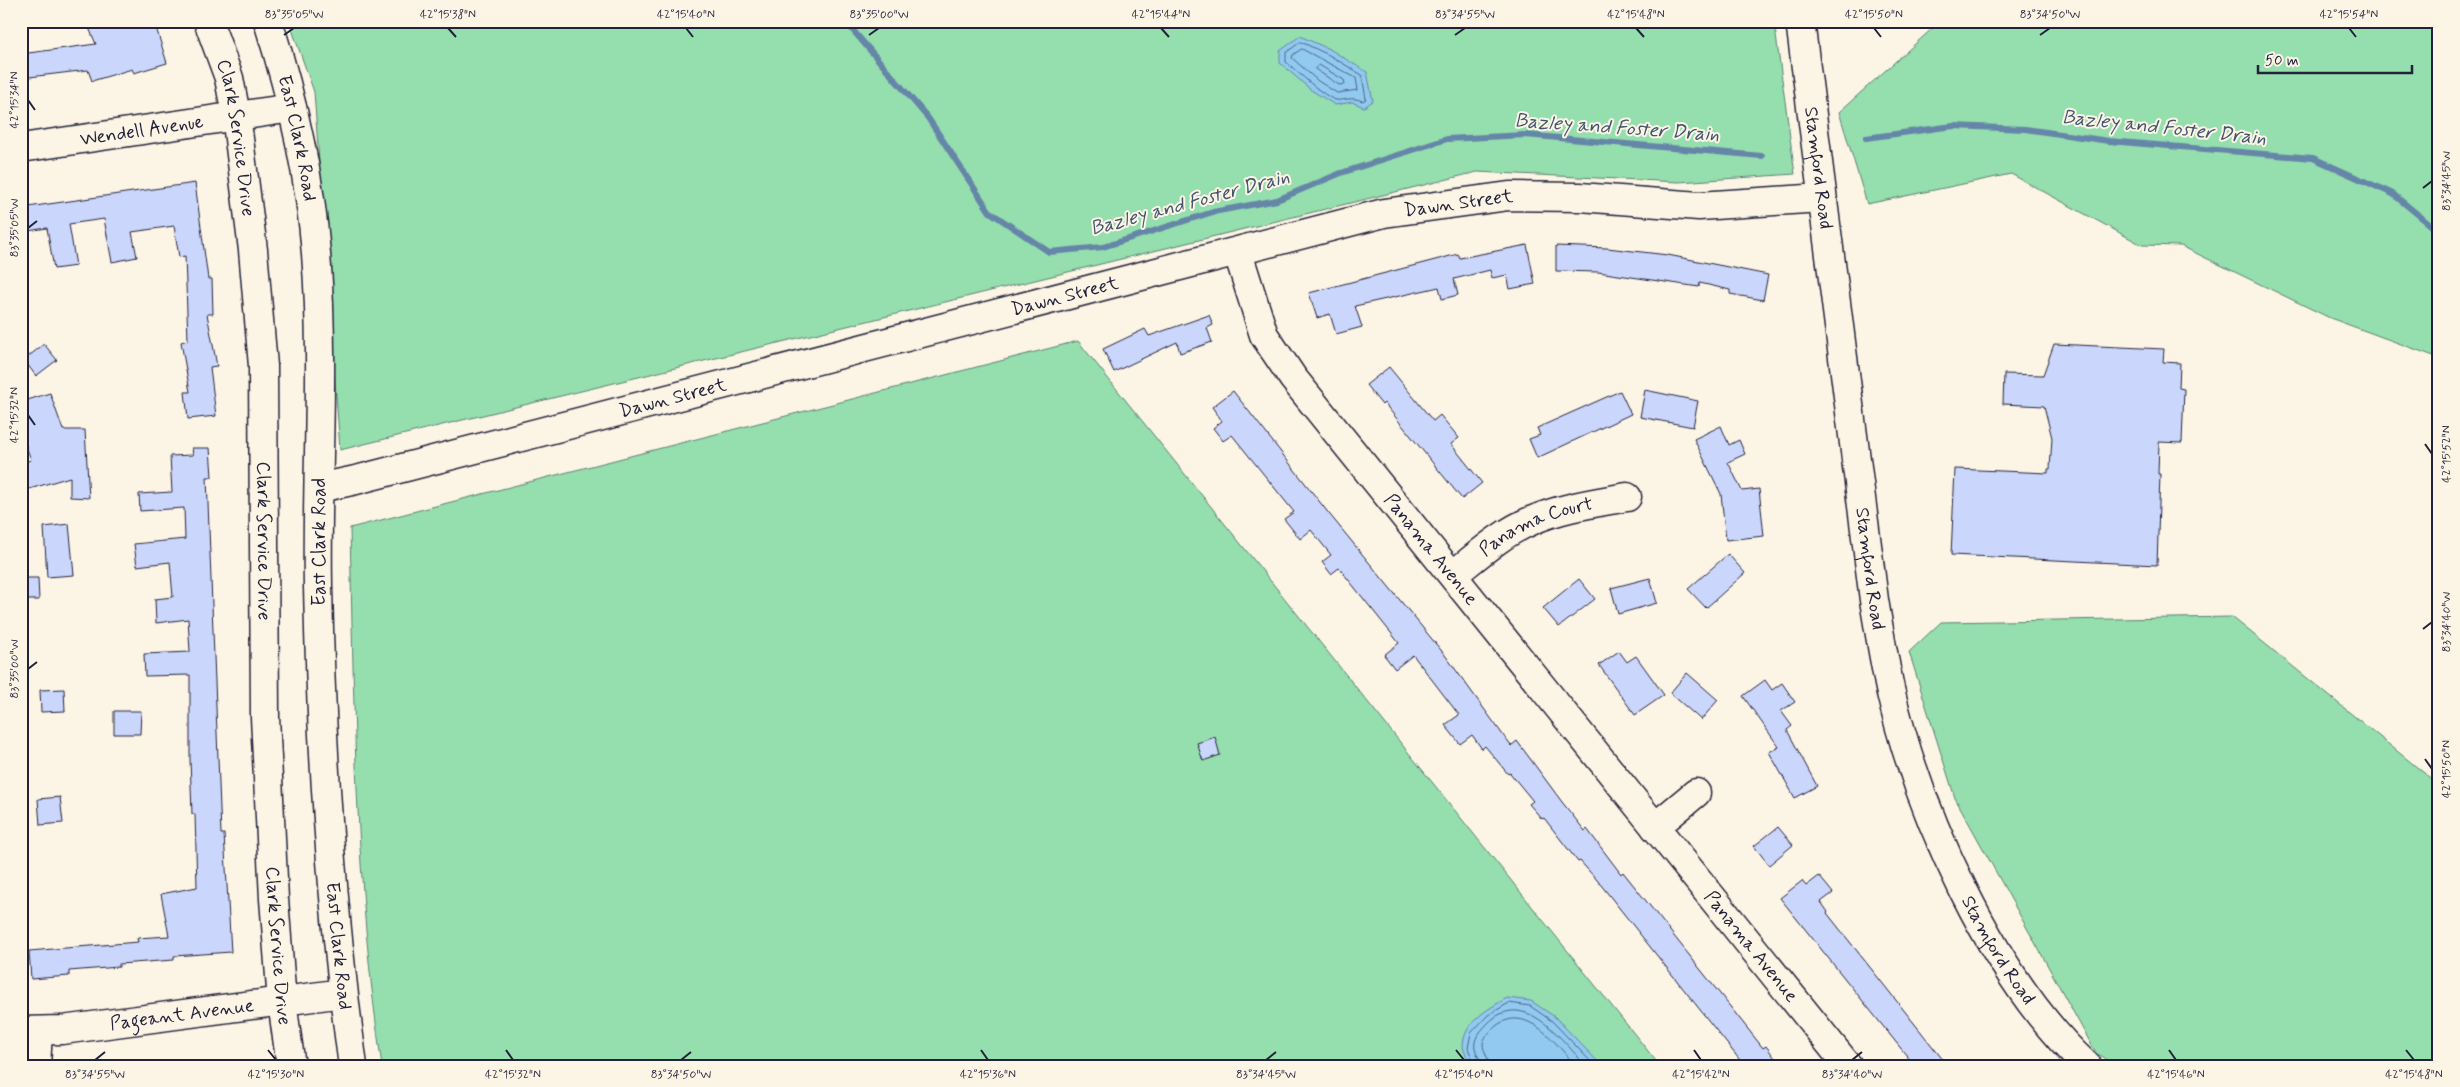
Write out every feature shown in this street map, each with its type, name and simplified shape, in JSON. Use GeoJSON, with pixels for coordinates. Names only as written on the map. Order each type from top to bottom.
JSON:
{"type":"FeatureCollection","features":[{"type":"Feature","properties":{"kind":"street","name":"Clark Service Drive"},"geometry":{"type":"LineString","coordinates":[[208,21],[229,78],[236,115],[253,250],[263,366],[265,717],[274,899],[282,1002],[291,1066]]}},
{"type":"Feature","properties":{"kind":"street","name":"East Clark Road"},"geometry":{"type":"LineString","coordinates":[[268,21],[292,108],[307,178],[316,253],[320,352],[321,686],[330,854],[352,1066]]}},
{"type":"Feature","properties":{"kind":"street","name":"Stamford Road"},"geometry":{"type":"LineString","coordinates":[[1800,21],[1874,600],[1890,690],[1924,800],[1977,917],[2005,964],[2038,1012],[2087,1066]]}},
{"type":"Feature","properties":{"kind":"street","name":"Wendell Avenue"},"geometry":{"type":"LineString","coordinates":[[21,148],[292,108]]}},
{"type":"Feature","properties":{"kind":"street","name":"Dawn Street"},"geometry":{"type":"LineString","coordinates":[[319,488],[1238,253],[1384,213],[1510,196],[1580,197],[1699,206],[1822,198]]}},
{"type":"Feature","properties":{"kind":"street","name":"Panama Avenue"},"geometry":{"type":"LineString","coordinates":[[1238,253],[1264,335],[1293,378],[1848,1066]]}},
{"type":"Feature","properties":{"kind":"street","name":"Panama Court"},"geometry":{"type":"LineString","coordinates":[[1453,575],[1506,534],[1533,520],[1581,505],[1627,498]]}},
{"type":"Feature","properties":{"kind":"street"},"geometry":{"type":"LineString","coordinates":[[1655,827],[1696,793]]}},
{"type":"Feature","properties":{"kind":"street","name":"Pageant Avenue"},"geometry":{"type":"LineString","coordinates":[[29,1031],[282,1002],[343,993]]}},
{"type":"Feature","properties":{"kind":"street"},"geometry":{"type":"LineString","coordinates":[[29,1031],[36,1066]]}},
{"type":"Feature","properties":{"kind":"green space"},"geometry":{"type":"Polygon","coordinates":[[[289,21],[1774,21],[1795,174],[1679,182],[1477,172],[340,450],[314,92],[289,21]]]}},
{"type":"Feature","properties":{"kind":"green space"},"geometry":{"type":"Polygon","coordinates":[[[1933,21],[2439,21],[2439,358],[2330,318],[2181,246],[2142,245],[2011,174],[1867,204],[1839,112],[1934,27],[1933,21]]]}},
{"type":"Feature","properties":{"kind":"green space"},"geometry":{"type":"Polygon","coordinates":[[[1078,341],[1660,1066],[382,1066],[366,932],[357,798],[350,528],[1078,341]]]}},
{"type":"Feature","properties":{"kind":"green space"},"geometry":{"type":"Polygon","coordinates":[[[2232,617],[2434,781],[2439,778],[2439,1066],[2116,1066],[2096,1053],[1955,798],[1909,652],[1941,622],[2232,617]]]}},
{"type":"Feature","properties":{"kind":"water"},"geometry":{"type":"Polygon","coordinates":[[[1300,36],[1331,50],[1367,72],[1373,101],[1364,107],[1352,102],[1335,105],[1311,90],[1280,63],[1280,51],[1300,36]]]}},
{"type":"Feature","properties":{"kind":"water"},"geometry":{"type":"Polygon","coordinates":[[[1507,998],[1531,1001],[1555,1017],[1602,1066],[1471,1066],[1463,1047],[1467,1030],[1478,1017],[1507,998]]]}},
{"type":"Feature","properties":{"kind":"building"},"geometry":{"type":"Polygon","coordinates":[[[86,21],[154,21],[167,63],[134,73],[132,69],[92,81],[88,70],[21,78],[21,54],[96,44],[86,21]]]}},
{"type":"Feature","properties":{"kind":"building"},"geometry":{"type":"Polygon","coordinates":[[[195,183],[208,279],[212,279],[213,314],[207,314],[217,366],[210,367],[216,416],[188,419],[185,392],[190,392],[181,342],[188,340],[185,256],[179,257],[174,226],[132,232],[137,257],[112,262],[104,219],[69,224],[76,266],[54,269],[47,228],[21,232],[21,208],[195,183]]]}},
{"type":"Feature","properties":{"kind":"building"},"geometry":{"type":"Polygon","coordinates":[[[1527,245],[1535,284],[1510,289],[1507,275],[1492,278],[1490,270],[1454,279],[1458,295],[1442,299],[1439,287],[1355,306],[1362,327],[1336,334],[1330,314],[1317,318],[1309,293],[1458,254],[1460,258],[1527,245]]]}},
{"type":"Feature","properties":{"kind":"building"},"geometry":{"type":"Polygon","coordinates":[[[1556,246],[1607,248],[1668,255],[1768,275],[1763,300],[1730,294],[1730,290],[1700,283],[1699,287],[1598,272],[1556,271],[1556,246]]]}},
{"type":"Feature","properties":{"kind":"building"},"geometry":{"type":"Polygon","coordinates":[[[1209,315],[1213,325],[1207,328],[1212,342],[1180,353],[1177,342],[1114,372],[1103,349],[1145,329],[1149,336],[1209,315]]]}},
{"type":"Feature","properties":{"kind":"building"},"geometry":{"type":"Polygon","coordinates":[[[44,344],[57,360],[36,376],[24,360],[44,344]]]}},
{"type":"Feature","properties":{"kind":"building"},"geometry":{"type":"Polygon","coordinates":[[[2054,344],[2164,349],[2163,362],[2180,363],[2179,388],[2184,389],[2182,443],[2159,442],[2158,474],[2160,474],[2157,565],[1951,555],[1955,469],[2048,473],[2048,469],[2050,469],[2052,438],[2044,406],[2003,404],[2004,374],[2043,375],[2054,344]]]}},
{"type":"Feature","properties":{"kind":"building"},"geometry":{"type":"Polygon","coordinates":[[[1389,367],[1433,421],[1440,415],[1459,438],[1451,444],[1482,483],[1462,499],[1384,403],[1382,405],[1366,385],[1389,367]]]}},
{"type":"Feature","properties":{"kind":"building"},"geometry":{"type":"Polygon","coordinates":[[[1645,390],[1698,401],[1693,427],[1640,417],[1645,390]]]}},
{"type":"Feature","properties":{"kind":"building"},"geometry":{"type":"Polygon","coordinates":[[[1233,391],[1330,515],[1445,655],[1511,746],[1517,741],[1585,831],[1587,829],[1621,874],[1623,872],[1763,1048],[1766,1046],[1781,1066],[1740,1066],[1743,1064],[1597,880],[1580,861],[1578,862],[1544,818],[1542,819],[1529,804],[1533,801],[1510,773],[1508,774],[1485,746],[1482,749],[1472,735],[1460,744],[1445,725],[1459,715],[1413,655],[1395,669],[1384,655],[1399,643],[1339,568],[1331,574],[1322,562],[1331,555],[1311,530],[1300,539],[1284,519],[1294,512],[1232,435],[1223,441],[1213,428],[1222,421],[1212,407],[1233,391]]]}},
{"type":"Feature","properties":{"kind":"building"},"geometry":{"type":"Polygon","coordinates":[[[1620,391],[1631,414],[1537,458],[1529,439],[1540,435],[1537,428],[1620,391]]]}},
{"type":"Feature","properties":{"kind":"building"},"geometry":{"type":"Polygon","coordinates":[[[50,393],[63,430],[85,430],[89,498],[70,497],[70,477],[26,490],[21,474],[21,463],[31,460],[21,432],[21,402],[50,393]]]}},
{"type":"Feature","properties":{"kind":"building"},"geometry":{"type":"Polygon","coordinates":[[[1721,426],[1729,445],[1739,440],[1745,454],[1728,462],[1742,491],[1759,489],[1764,536],[1726,540],[1721,494],[1694,439],[1721,426]]]}},
{"type":"Feature","properties":{"kind":"building"},"geometry":{"type":"Polygon","coordinates":[[[192,448],[210,448],[212,477],[207,477],[221,834],[224,834],[231,952],[174,956],[174,960],[119,964],[119,967],[69,971],[69,976],[31,979],[29,951],[138,942],[137,938],[169,936],[161,894],[197,887],[195,814],[192,814],[190,759],[190,675],[145,676],[144,654],[190,652],[188,619],[156,623],[155,599],[173,597],[170,562],[137,566],[134,544],[185,539],[184,508],[140,511],[139,494],[172,492],[170,456],[193,455],[192,448]]]}},
{"type":"Feature","properties":{"kind":"building"},"geometry":{"type":"Polygon","coordinates":[[[69,524],[74,575],[47,577],[44,527],[69,524]]]}},
{"type":"Feature","properties":{"kind":"building"},"geometry":{"type":"Polygon","coordinates":[[[1728,554],[1745,573],[1706,608],[1688,589],[1728,554]]]}},
{"type":"Feature","properties":{"kind":"building"},"geometry":{"type":"Polygon","coordinates":[[[21,578],[38,578],[39,600],[21,600],[21,578]]]}},
{"type":"Feature","properties":{"kind":"building"},"geometry":{"type":"Polygon","coordinates":[[[1650,578],[1657,603],[1618,614],[1611,588],[1650,578]]]}},
{"type":"Feature","properties":{"kind":"building"},"geometry":{"type":"Polygon","coordinates":[[[1579,579],[1595,599],[1559,627],[1543,608],[1579,579]]]}},
{"type":"Feature","properties":{"kind":"building"},"geometry":{"type":"Polygon","coordinates":[[[1619,651],[1627,662],[1636,656],[1664,695],[1635,715],[1599,665],[1619,651]]]}},
{"type":"Feature","properties":{"kind":"building"},"geometry":{"type":"Polygon","coordinates":[[[1687,673],[1718,700],[1701,720],[1670,693],[1687,673]]]}},
{"type":"Feature","properties":{"kind":"building"},"geometry":{"type":"Polygon","coordinates":[[[1765,680],[1772,690],[1782,683],[1795,702],[1781,711],[1792,726],[1787,730],[1817,786],[1795,798],[1769,752],[1779,747],[1743,696],[1765,680]]]}},
{"type":"Feature","properties":{"kind":"building"},"geometry":{"type":"Polygon","coordinates":[[[64,689],[65,711],[41,712],[40,690],[64,689]]]}},
{"type":"Feature","properties":{"kind":"building"},"geometry":{"type":"Polygon","coordinates":[[[114,711],[141,711],[140,734],[114,734],[114,711]]]}},
{"type":"Feature","properties":{"kind":"building"},"geometry":{"type":"Polygon","coordinates":[[[1215,737],[1220,755],[1203,761],[1197,743],[1215,737]]]}},
{"type":"Feature","properties":{"kind":"building"},"geometry":{"type":"Polygon","coordinates":[[[60,797],[63,823],[40,825],[38,799],[60,797]]]}},
{"type":"Feature","properties":{"kind":"building"},"geometry":{"type":"Polygon","coordinates":[[[1778,827],[1793,845],[1769,865],[1754,846],[1778,827]]]}},
{"type":"Feature","properties":{"kind":"building"},"geometry":{"type":"Polygon","coordinates":[[[1819,876],[1833,893],[1821,902],[1827,913],[1948,1066],[1915,1066],[1780,898],[1802,881],[1806,886],[1819,876]]]}},
{"type":"Feature","properties":{"kind":"waterway","name":"Bazley and Foster Drain"},"geometry":{"type":"LineString","coordinates":[[845,21],[928,118],[990,212],[1049,252],[1103,247],[1213,212],[1277,200],[1341,173],[1447,139],[1525,135],[1762,156]]}},
{"type":"Feature","properties":{"kind":"waterway","name":"Bazley and Foster Drain"},"geometry":{"type":"LineString","coordinates":[[1866,138],[1953,126],[2025,129],[2109,141],[2313,158],[2393,194],[2439,232]]}}]}
